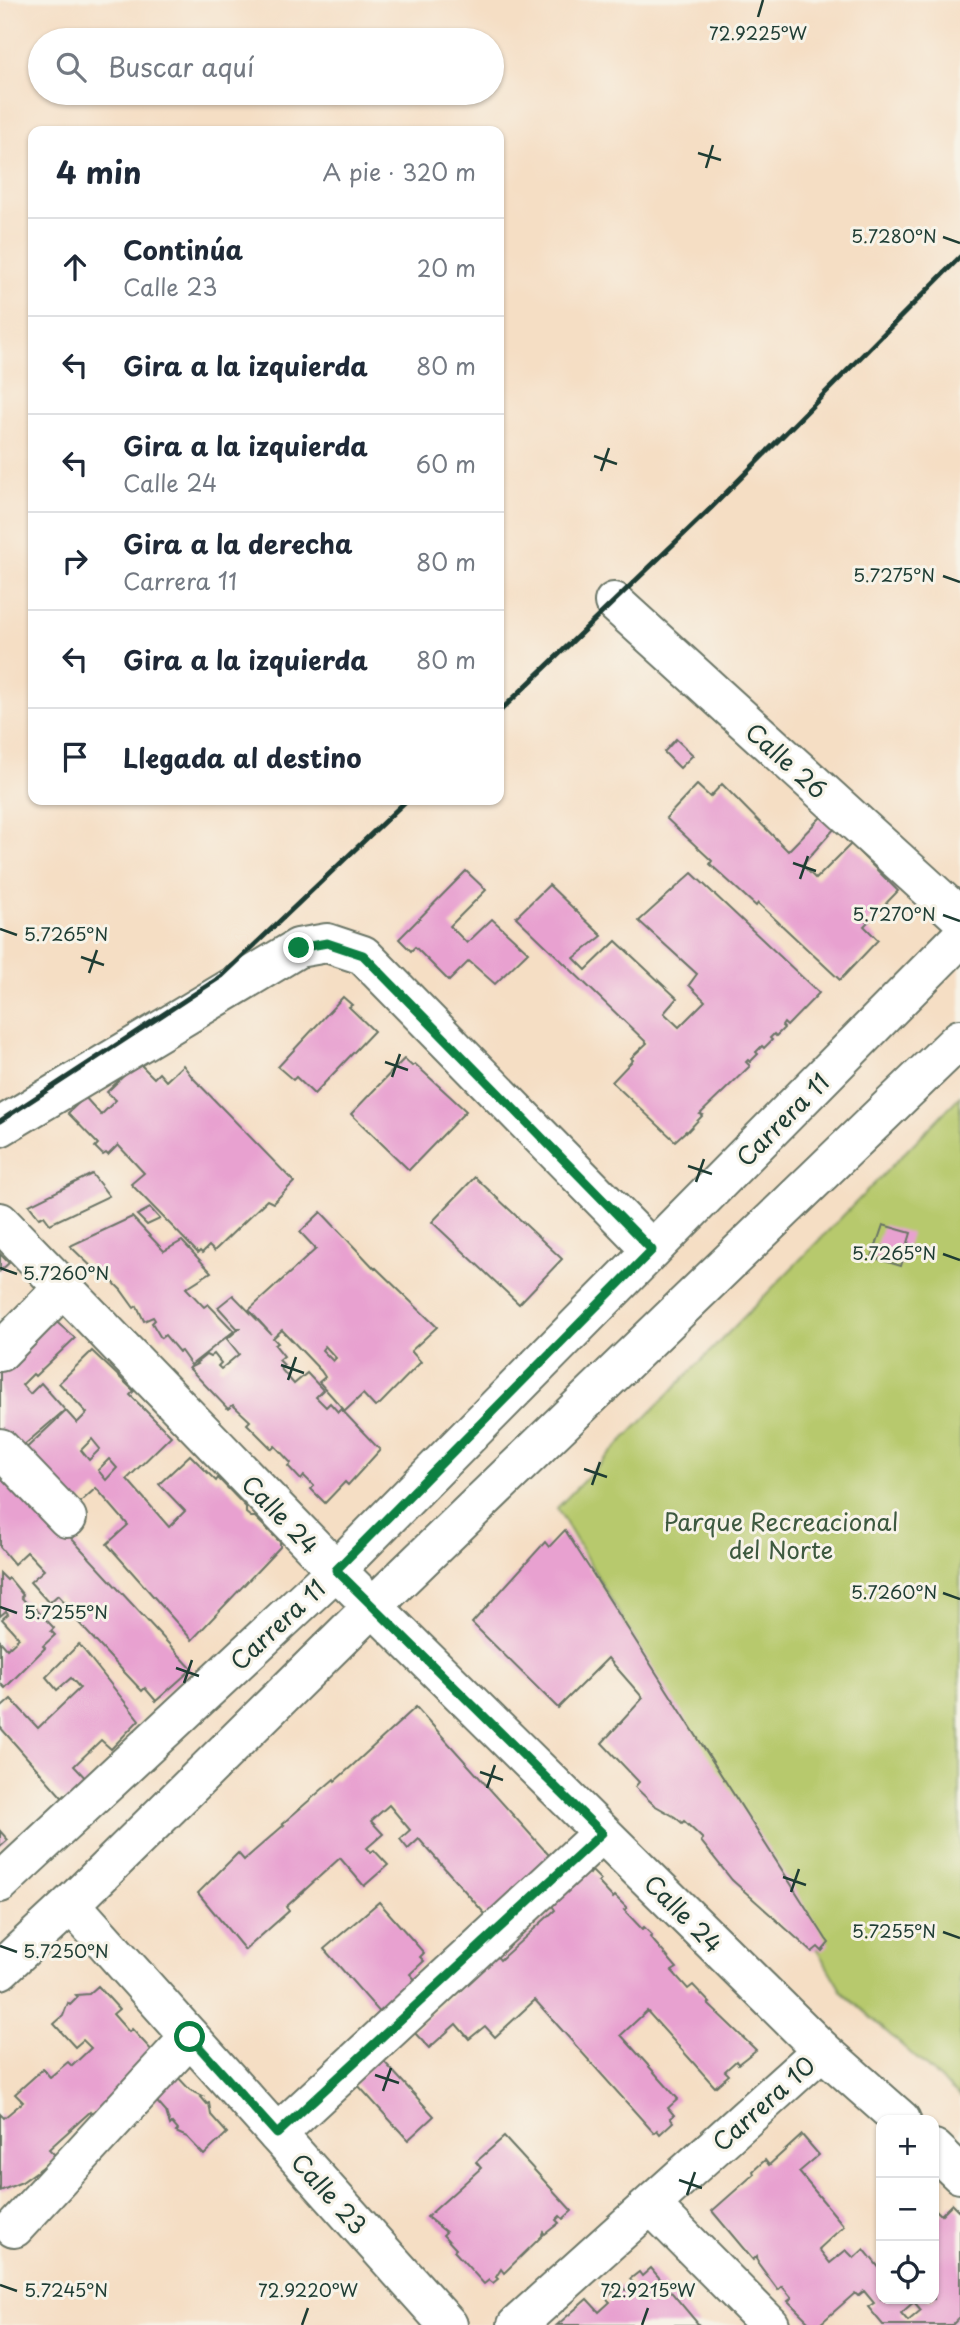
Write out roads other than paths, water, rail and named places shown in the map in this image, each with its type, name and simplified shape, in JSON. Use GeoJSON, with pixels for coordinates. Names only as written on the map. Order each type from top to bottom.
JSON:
{"type":"FeatureCollection","features":[{"type":"Feature","properties":{"kind":"street","name":"Calle 26"},"geometry":{"type":"LineString","coordinates":[[614,602],[960,917]]}},
{"type":"Feature","properties":{"kind":"street","name":"Carrera 11"},"geometry":{"type":"LineString","coordinates":[[0,1883],[336,1570],[960,939]]}},
{"type":"Feature","properties":{"kind":"street"},"geometry":{"type":"LineString","coordinates":[[0,1127],[299,948],[327,943],[363,955],[652,1250]]}},
{"type":"Feature","properties":{"kind":"street"},"geometry":{"type":"LineString","coordinates":[[0,1970],[960,1039]]}},
{"type":"Feature","properties":{"kind":"street","name":"Calle 24"},"geometry":{"type":"LineString","coordinates":[[0,1222],[336,1570],[822,2050],[895,2115]]}},
{"type":"Feature","properties":{"kind":"street"},"geometry":{"type":"LineString","coordinates":[[0,1352],[62,1289]]}},
{"type":"Feature","properties":{"kind":"street"},"geometry":{"type":"LineString","coordinates":[[0,1448],[67,1518]]}},
{"type":"Feature","properties":{"kind":"street"},"geometry":{"type":"LineString","coordinates":[[277,2134],[602,1833]]}},
{"type":"Feature","properties":{"kind":"street","name":"Calle 23"},"geometry":{"type":"LineString","coordinates":[[71,1904],[448,2325]]}},
{"type":"Feature","properties":{"kind":"street"},"geometry":{"type":"LineString","coordinates":[[14,2228],[190,2037]]}},
{"type":"Feature","properties":{"kind":"street","name":"Carrera 10"},"geometry":{"type":"LineString","coordinates":[[517,2325],[822,2050]]}},
{"type":"Feature","properties":{"kind":"street"},"geometry":{"type":"LineString","coordinates":[[939,2154],[960,2174]]}},
{"type":"Feature","properties":{"kind":"street"},"geometry":{"type":"LineString","coordinates":[[651,2205],[770,2325]]}},
{"type":"Feature","properties":{"kind":"railway"},"geometry":{"type":"LineString","coordinates":[[504,707],[711,508],[960,257]]}},
{"type":"Feature","properties":{"kind":"railway"},"geometry":{"type":"LineString","coordinates":[[0,1121],[222,976],[402,805]]}},
{"type":"Feature","properties":{"kind":"park label","name":"Parque Recreacional del Norte"},"geometry":{"type":"Point","coordinates":[781,1535]}}]}
